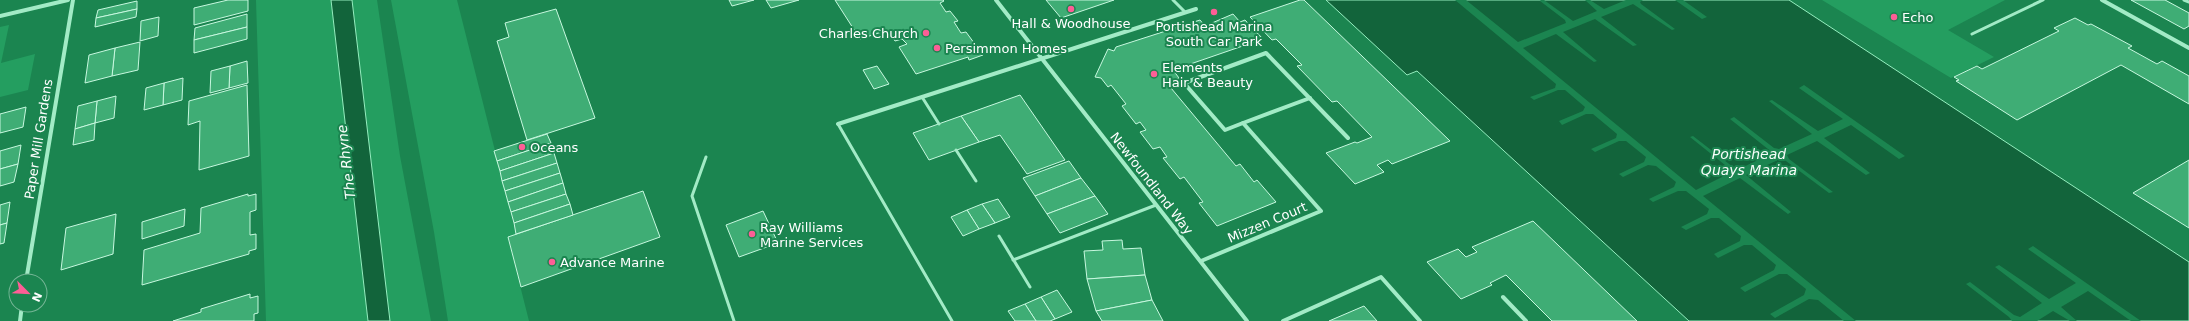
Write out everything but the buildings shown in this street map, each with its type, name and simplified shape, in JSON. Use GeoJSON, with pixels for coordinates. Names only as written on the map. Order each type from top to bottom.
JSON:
{"type":"FeatureCollection","features":[{"type":"Feature","properties":{"kind":"street"},"geometry":{"type":"LineString","coordinates":[[0,16],[68,0]]}},
{"type":"Feature","properties":{"kind":"street","name":"Paper Mill Gardens"},"geometry":{"type":"LineString","coordinates":[[27,273],[73,0]]}},
{"type":"Feature","properties":{"kind":"street","name":"Newfoundland Way"},"geometry":{"type":"LineString","coordinates":[[996,0],[1247,321]]}},
{"type":"Feature","properties":{"kind":"street"},"geometry":{"type":"LineString","coordinates":[[2102,0],[2189,48]]}},
{"type":"Feature","properties":{"kind":"street"},"geometry":{"type":"LineString","coordinates":[[838,124],[1196,8]]}},
{"type":"Feature","properties":{"kind":"street"},"geometry":{"type":"LineString","coordinates":[[1310,98],[1225,130],[1184,82],[1266,53],[1310,98],[1348,138]]}},
{"type":"Feature","properties":{"kind":"street","name":"Mizzen Court"},"geometry":{"type":"LineString","coordinates":[[1201,262],[1321,211],[1243,123]]}},
{"type":"Feature","properties":{"kind":"street"},"geometry":{"type":"LineString","coordinates":[[1283,321],[1380,277],[1420,321]]}},
{"type":"Feature","properties":{"kind":"street"},"geometry":{"type":"LineString","coordinates":[[1503,297],[1526,321]]}},
{"type":"Feature","properties":{"kind":"lane"},"geometry":{"type":"LineString","coordinates":[[1173,0],[1185,12]]}},
{"type":"Feature","properties":{"kind":"lane"},"geometry":{"type":"LineString","coordinates":[[1972,34],[2043,0]]}},
{"type":"Feature","properties":{"kind":"lane"},"geometry":{"type":"LineString","coordinates":[[2184,0],[2189,2]]}},
{"type":"Feature","properties":{"kind":"lane"},"geometry":{"type":"LineString","coordinates":[[922,97],[939,124]]}},
{"type":"Feature","properties":{"kind":"lane"},"geometry":{"type":"LineString","coordinates":[[838,124],[952,321]]}},
{"type":"Feature","properties":{"kind":"lane"},"geometry":{"type":"LineString","coordinates":[[956,150],[976,181]]}},
{"type":"Feature","properties":{"kind":"lane"},"geometry":{"type":"LineString","coordinates":[[706,157],[692,196],[734,321]]}},
{"type":"Feature","properties":{"kind":"lane"},"geometry":{"type":"LineString","coordinates":[[1013,260],[1156,205]]}},
{"type":"Feature","properties":{"kind":"lane"},"geometry":{"type":"LineString","coordinates":[[999,236],[1030,287]]}},
{"type":"Feature","properties":{"kind":"shaded area"},"geometry":{"type":"Polygon","coordinates":[[[256,0],[331,0],[368,321],[266,321],[256,0]]]}},
{"type":"Feature","properties":{"kind":"shaded area"},"geometry":{"type":"Polygon","coordinates":[[[352,0],[377,0],[400,156],[431,321],[390,321],[352,0]]]}},
{"type":"Feature","properties":{"kind":"shaded area"},"geometry":{"type":"Polygon","coordinates":[[[391,0],[457,0],[516,234],[508,238],[529,321],[448,321],[434,232],[391,0]]]}},
{"type":"Feature","properties":{"kind":"shaded area"},"geometry":{"type":"Polygon","coordinates":[[[1822,0],[2005,0],[1948,30],[1994,57],[1951,78],[1822,0]]]}},
{"type":"Feature","properties":{"kind":"shaded area"},"geometry":{"type":"Polygon","coordinates":[[[9,25],[1,63],[35,54],[28,90],[0,97],[0,27],[9,25]]]}},
{"type":"Feature","properties":{"kind":"water"},"geometry":{"type":"Polygon","coordinates":[[[331,0],[352,0],[390,321],[368,321],[331,0]]]}},
{"type":"Feature","properties":{"kind":"water","name":"Portishead Quays Marina"},"geometry":{"type":"Polygon","coordinates":[[[1326,0],[1789,0],[2189,262],[2189,321],[1689,321],[1417,71],[1407,75],[1326,0]]]}},
{"type":"Feature","properties":{"kind":"pier"},"geometry":{"type":"Polygon","coordinates":[[[1455,0],[1466,0],[1518,42],[1566,23],[1565,20],[1540,1],[1541,0],[1544,0],[1573,21],[1597,11],[1585,0],[1590,0],[1604,9],[1626,0],[1643,0],[1640,2],[1641,4],[1675,29],[1672,30],[1633,4],[1601,17],[1637,45],[1633,46],[1595,19],[1563,32],[1597,61],[1594,62],[1556,34],[1523,48],[1696,190],[1732,172],[1690,137],[1693,136],[1733,167],[1739,169],[1773,153],[1730,119],[1734,117],[1774,148],[1779,149],[1812,134],[1769,101],[1772,100],[1818,131],[1843,119],[1799,88],[1804,85],[1905,156],[1899,159],[1851,125],[1824,138],[1870,173],[1866,175],[1817,141],[1787,155],[1789,159],[1833,192],[1829,193],[1786,161],[1780,159],[1746,175],[1791,212],[1788,214],[1740,178],[1703,196],[1856,321],[1844,321],[1818,300],[1809,299],[1775,318],[1770,314],[1804,295],[1806,289],[1787,274],[1779,274],[1745,292],[1740,288],[1774,270],[1776,265],[1752,245],[1744,245],[1718,258],[1714,254],[1740,241],[1741,236],[1719,218],[1711,218],[1686,230],[1681,227],[1707,214],[1709,209],[1686,191],[1678,191],[1653,202],[1649,199],[1674,187],[1676,182],[1656,166],[1648,165],[1623,177],[1619,174],[1644,162],[1646,157],[1626,141],[1619,141],[1595,152],[1591,149],[1616,138],[1617,134],[1593,114],[1586,114],[1562,125],[1559,121],[1583,111],[1585,107],[1565,90],[1558,90],[1534,100],[1530,97],[1555,88],[1556,84],[1455,0]]]}},
{"type":"Feature","properties":{"kind":"pier"},"geometry":{"type":"Polygon","coordinates":[[[1675,0],[1683,0],[1707,17],[1702,19],[1675,0]]]}},
{"type":"Feature","properties":{"kind":"pier"},"geometry":{"type":"Polygon","coordinates":[[[2033,246],[2141,321],[2131,321],[2088,291],[2061,307],[2077,321],[2070,321],[2053,311],[2037,321],[2012,321],[2009,317],[1966,284],[1970,282],[2014,315],[2020,317],[2042,303],[1995,267],[1999,265],[2049,299],[2076,283],[2028,249],[2033,246]]]}},
{"type":"Feature","properties":{"kind":"place","name":"Hall & Woodhouse"},"geometry":{"type":"Point","coordinates":[1071,9]}},
{"type":"Feature","properties":{"kind":"place","name":"Portishead Marina South Car Park"},"geometry":{"type":"Point","coordinates":[1214,12]}},
{"type":"Feature","properties":{"kind":"place","name":"Echo"},"geometry":{"type":"Point","coordinates":[1894,17]}},
{"type":"Feature","properties":{"kind":"place","name":"Charles Church"},"geometry":{"type":"Point","coordinates":[926,33]}},
{"type":"Feature","properties":{"kind":"place","name":"Persimmon Homes"},"geometry":{"type":"Point","coordinates":[937,48]}},
{"type":"Feature","properties":{"kind":"place","name":"Elements Hair & Beauty"},"geometry":{"type":"Point","coordinates":[1154,74]}},
{"type":"Feature","properties":{"kind":"place","name":"Oceans"},"geometry":{"type":"Point","coordinates":[522,147]}},
{"type":"Feature","properties":{"kind":"place","name":"Ray Williams Marine Services"},"geometry":{"type":"Point","coordinates":[752,234]}},
{"type":"Feature","properties":{"kind":"place","name":"Advance Marine"},"geometry":{"type":"Point","coordinates":[552,262]}},
{"type":"Feature","properties":{"kind":"water label","name":"The Rhyne"},"geometry":{"type":"Point","coordinates":[346,162]}}]}
